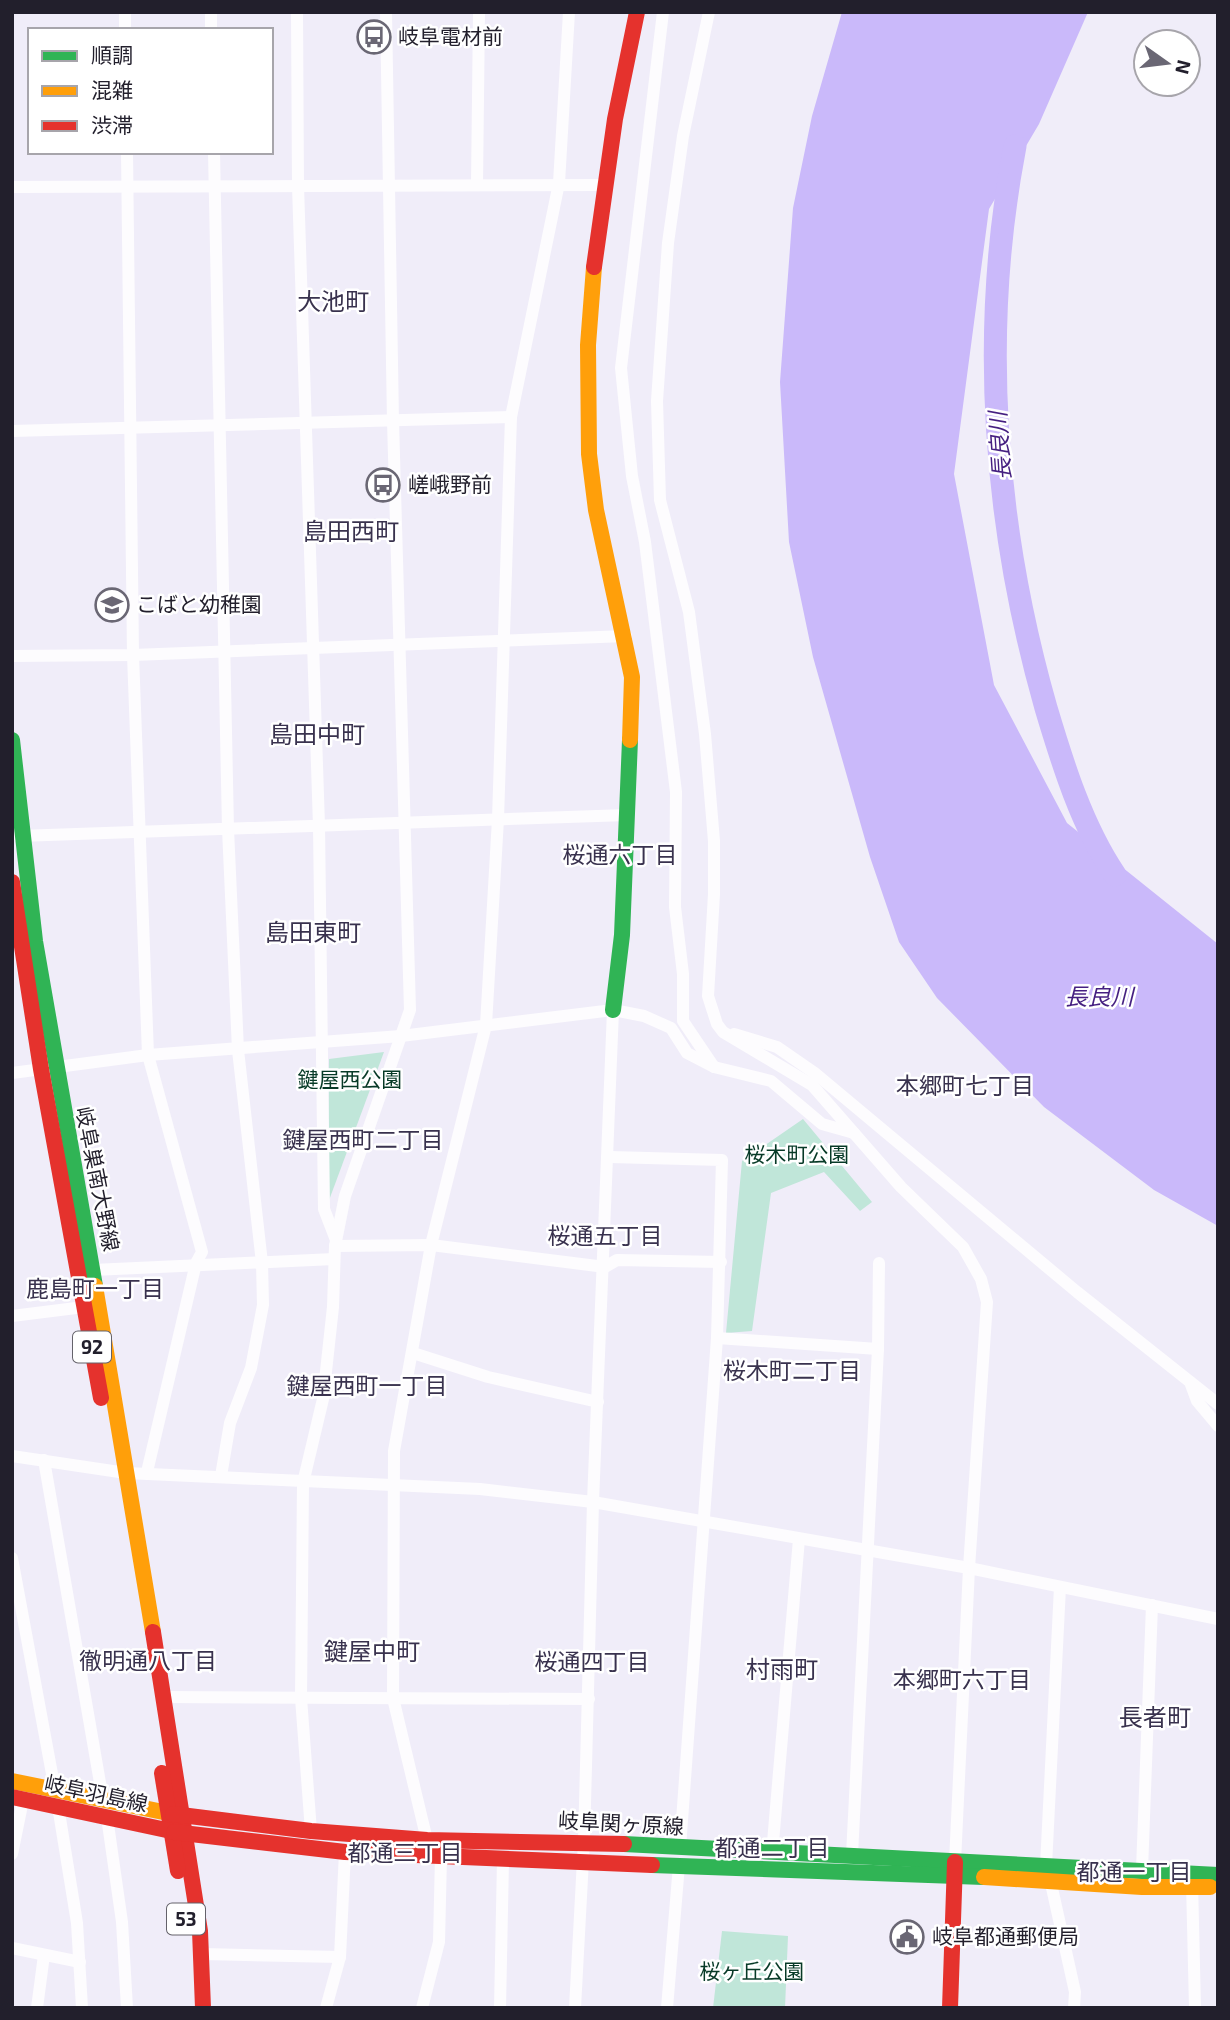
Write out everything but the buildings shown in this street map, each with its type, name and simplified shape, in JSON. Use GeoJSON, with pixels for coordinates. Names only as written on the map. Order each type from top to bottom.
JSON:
{"type":"FeatureCollection","features":[{"type":"Feature","properties":{"kind":"main road"},"geometry":{"type":"LineString","coordinates":[[613,1010],[622,935],[632,677],[626,636],[596,520],[589,453],[588,359],[592,275],[637,12]]}},
{"type":"Feature","properties":{"kind":"main road","name":"岐阜巣南大野線"},"geometry":{"type":"LineString","coordinates":[[12,740],[19,836],[48,1068],[84,1307],[120,1471],[163,1696],[175,1814]]}},
{"type":"Feature","properties":{"kind":"main road","name":"岐阜巣南大野線"},"geometry":{"type":"LineString","coordinates":[[12,882],[48,1068],[93,1270],[120,1471],[175,1814]]}},
{"type":"Feature","properties":{"kind":"main road","name":"岐阜羽島線"},"geometry":{"type":"LineString","coordinates":[[12,1781],[175,1814]]}},
{"type":"Feature","properties":{"kind":"main road","name":"岐阜羽島線"},"geometry":{"type":"LineString","coordinates":[[18,1799],[178,1832]]}},
{"type":"Feature","properties":{"kind":"main road","name":"岐阜関ヶ原線"},"geometry":{"type":"LineString","coordinates":[[175,1814],[427,1840],[584,1841],[772,1854],[852,1856],[955,1869]]}},
{"type":"Feature","properties":{"kind":"main road","name":"53"},"geometry":{"type":"LineString","coordinates":[[175,1814],[202,1954],[203,2008]]}},
{"type":"Feature","properties":{"kind":"main road","name":"岐阜関ヶ原線"},"geometry":{"type":"LineString","coordinates":[[178,1832],[345,1852],[503,1860],[1048,1873],[1142,1870],[1218,1888]]}},
{"type":"Feature","properties":{"kind":"main road","name":"53"},"geometry":{"type":"LineString","coordinates":[[178,1832],[189,1933],[193,2008]]}},
{"type":"Feature","properties":{"kind":"main road"},"geometry":{"type":"LineString","coordinates":[[950,2008],[955,1869]]}},
{"type":"Feature","properties":{"kind":"main road","name":"岐阜関ヶ原線"},"geometry":{"type":"LineString","coordinates":[[1048,1873],[1142,1887],[1218,1875]]}},
{"type":"Feature","properties":{"kind":"street"},"geometry":{"type":"LineString","coordinates":[[297,12],[298,186],[319,825],[324,1209],[335,1248]]}},
{"type":"Feature","properties":{"kind":"street"},"geometry":{"type":"LineString","coordinates":[[311,1830],[301,1698],[303,1483],[323,1399],[333,1307],[335,1248],[357,1155],[410,1010],[393,421],[386,12]]}},
{"type":"Feature","properties":{"kind":"street"},"geometry":{"type":"LineString","coordinates":[[477,184],[479,12]]}},
{"type":"Feature","properties":{"kind":"street"},"geometry":{"type":"LineString","coordinates":[[427,1840],[393,1698],[394,1451],[430,1245],[486,1025],[498,819],[511,417],[559,183],[569,12]]}},
{"type":"Feature","properties":{"kind":"street"},"geometry":{"type":"LineString","coordinates":[[663,12],[621,368],[632,476],[645,542],[677,792],[675,907],[683,974],[683,1021],[713,1067]]}},
{"type":"Feature","properties":{"kind":"street"},"geometry":{"type":"LineString","coordinates":[[709,12],[684,136],[668,243],[657,401],[660,500],[689,612],[705,733],[714,868],[708,996],[717,1024],[723,1032],[812,1085],[901,1187],[962,1247],[981,1279],[987,1302],[969,1569],[955,1869]]}},
{"type":"Feature","properties":{"kind":"street"},"geometry":{"type":"LineString","coordinates":[[127,154],[133,654],[142,831],[148,1055],[202,1252],[197,1263],[147,1472]]}},
{"type":"Feature","properties":{"kind":"street"},"geometry":{"type":"LineString","coordinates":[[214,154],[228,829],[238,1050],[262,1263],[263,1305],[253,1356],[230,1423],[221,1476]]}},
{"type":"Feature","properties":{"kind":"street"},"geometry":{"type":"LineString","coordinates":[[12,187],[214,184],[606,185]]}},
{"type":"Feature","properties":{"kind":"street"},"geometry":{"type":"LineString","coordinates":[[12,431],[511,417]]}},
{"type":"Feature","properties":{"kind":"street"},"geometry":{"type":"LineString","coordinates":[[12,656],[626,636]]}},
{"type":"Feature","properties":{"kind":"street"},"geometry":{"type":"LineString","coordinates":[[19,836],[626,815]]}},
{"type":"Feature","properties":{"kind":"street"},"geometry":{"type":"LineString","coordinates":[[575,2008],[584,1841],[593,1502],[610,1157],[613,1010]]}},
{"type":"Feature","properties":{"kind":"street"},"geometry":{"type":"LineString","coordinates":[[12,1073],[148,1055],[401,1036],[613,1010],[643,1016],[671,1028],[687,1053],[713,1067],[771,1081],[822,1124],[855,1133]]}},
{"type":"Feature","properties":{"kind":"street"},"geometry":{"type":"LineString","coordinates":[[723,1032],[777,1047],[816,1074],[1077,1292],[1218,1404]]}},
{"type":"Feature","properties":{"kind":"street"},"geometry":{"type":"LineString","coordinates":[[610,1157],[722,1160],[717,1338],[680,1847]]}},
{"type":"Feature","properties":{"kind":"street"},"geometry":{"type":"LineString","coordinates":[[93,1270],[197,1263],[262,1263],[335,1248],[430,1245],[605,1267],[617,1260],[721,1262]]}},
{"type":"Feature","properties":{"kind":"street"},"geometry":{"type":"LineString","coordinates":[[852,1856],[878,1349],[879,1263]]}},
{"type":"Feature","properties":{"kind":"street"},"geometry":{"type":"LineString","coordinates":[[12,1316],[84,1307]]}},
{"type":"Feature","properties":{"kind":"street"},"geometry":{"type":"LineString","coordinates":[[717,1338],[878,1349]]}},
{"type":"Feature","properties":{"kind":"street"},"geometry":{"type":"LineString","coordinates":[[413,1353],[488,1377],[598,1402]]}},
{"type":"Feature","properties":{"kind":"street"},"geometry":{"type":"LineString","coordinates":[[1189,1382],[1197,1401],[1218,1426]]}},
{"type":"Feature","properties":{"kind":"street"},"geometry":{"type":"LineString","coordinates":[[12,1456],[120,1471],[303,1483],[480,1489],[593,1502],[969,1569],[1218,1619]]}},
{"type":"Feature","properties":{"kind":"street"},"geometry":{"type":"LineString","coordinates":[[44,1460],[103,1800]]}},
{"type":"Feature","properties":{"kind":"street"},"geometry":{"type":"LineString","coordinates":[[772,1854],[799,1539]]}},
{"type":"Feature","properties":{"kind":"street"},"geometry":{"type":"LineString","coordinates":[[12,1558],[55,1790]]}},
{"type":"Feature","properties":{"kind":"street"},"geometry":{"type":"LineString","coordinates":[[1060,1587],[1048,1873],[1075,1992],[1074,2008]]}},
{"type":"Feature","properties":{"kind":"street"},"geometry":{"type":"LineString","coordinates":[[1142,1870],[1152,1605]]}},
{"type":"Feature","properties":{"kind":"street"},"geometry":{"type":"LineString","coordinates":[[163,1696],[589,1699]]}},
{"type":"Feature","properties":{"kind":"street"},"geometry":{"type":"LineString","coordinates":[[12,1854],[18,1799]]}},
{"type":"Feature","properties":{"kind":"street"},"geometry":{"type":"LineString","coordinates":[[58,1807],[70,1872],[82,2008]]}},
{"type":"Feature","properties":{"kind":"street"},"geometry":{"type":"LineString","coordinates":[[107,1817],[122,1922],[127,2008]]}},
{"type":"Feature","properties":{"kind":"street"},"geometry":{"type":"LineString","coordinates":[[326,2008],[340,1957],[345,1852]]}},
{"type":"Feature","properties":{"kind":"street"},"geometry":{"type":"LineString","coordinates":[[422,2008],[439,1942],[441,1856]]}},
{"type":"Feature","properties":{"kind":"street"},"geometry":{"type":"LineString","coordinates":[[500,2008],[503,1860]]}},
{"type":"Feature","properties":{"kind":"street"},"geometry":{"type":"LineString","coordinates":[[667,2008],[678,1866]]}},
{"type":"Feature","properties":{"kind":"street"},"geometry":{"type":"LineString","coordinates":[[1192,1880],[1195,2008]]}},
{"type":"Feature","properties":{"kind":"street"},"geometry":{"type":"LineString","coordinates":[[12,1948],[80,1962]]}},
{"type":"Feature","properties":{"kind":"street"},"geometry":{"type":"LineString","coordinates":[[202,1954],[340,1957]]}},
{"type":"Feature","properties":{"kind":"street"},"geometry":{"type":"LineString","coordinates":[[37,2008],[44,1955]]}},
{"type":"Feature","properties":{"kind":"green space","name":"鍵屋西公園"},"geometry":{"type":"Polygon","coordinates":[[[384,1052],[328,1203],[329,1059],[384,1052]]]}},
{"type":"Feature","properties":{"kind":"green space","name":"桜木町公園"},"geometry":{"type":"Polygon","coordinates":[[[803,1119],[872,1202],[860,1211],[824,1172],[771,1193],[752,1331],[726,1333],[742,1161],[803,1119]]]}},
{"type":"Feature","properties":{"kind":"green space","name":"桜ヶ丘公園"},"geometry":{"type":"Polygon","coordinates":[[[722,1931],[788,1936],[785,2008],[713,2008],[722,1931]]]}},
{"type":"Feature","properties":{"kind":"water","name":"長良川"},"geometry":{"type":"Polygon","coordinates":[[[842,12],[1088,12],[1039,124],[989,209],[954,474],[994,685],[1067,823],[1218,944],[1218,1226],[1154,1190],[1044,1107],[937,998],[899,942],[870,857],[813,657],[789,542],[780,382],[793,208],[812,116],[842,12]]]}},
{"type":"Feature","properties":{"kind":"waterway","name":"長良川"},"geometry":{"type":"LineString","coordinates":[[1015,146],[997,287],[995,358],[1004,500],[1014,570],[1046,708],[1083,816],[1115,875]]}},
{"type":"Feature","properties":{"kind":"traffic: fast"},"geometry":{"type":"LineString","coordinates":[[12,740],[35,941],[95,1286]]}},
{"type":"Feature","properties":{"kind":"traffic: fast"},"geometry":{"type":"LineString","coordinates":[[613,1010],[622,935],[630,740]]}},
{"type":"Feature","properties":{"kind":"traffic: fast"},"geometry":{"type":"LineString","coordinates":[[624,1844],[1218,1875]]}},
{"type":"Feature","properties":{"kind":"traffic: fast"},"geometry":{"type":"LineString","coordinates":[[652,1865],[984,1877]]}},
{"type":"Feature","properties":{"kind":"traffic: slow"},"geometry":{"type":"LineString","coordinates":[[594,267],[588,345],[589,454],[596,510],[632,677],[630,740]]}},
{"type":"Feature","properties":{"kind":"traffic: slow"},"geometry":{"type":"LineString","coordinates":[[95,1286],[153,1632]]}},
{"type":"Feature","properties":{"kind":"traffic: slow"},"geometry":{"type":"LineString","coordinates":[[12,1781],[168,1813]]}},
{"type":"Feature","properties":{"kind":"traffic: slow"},"geometry":{"type":"LineString","coordinates":[[984,1877],[1142,1887],[1210,1887]]}},
{"type":"Feature","properties":{"kind":"traffic: jam"},"geometry":{"type":"LineString","coordinates":[[594,267],[615,119],[637,12]]}},
{"type":"Feature","properties":{"kind":"traffic: jam"},"geometry":{"type":"LineString","coordinates":[[12,882],[41,1069],[101,1398]]}},
{"type":"Feature","properties":{"kind":"traffic: jam"},"geometry":{"type":"LineString","coordinates":[[153,1632],[200,1931],[203,2008]]}},
{"type":"Feature","properties":{"kind":"traffic: jam"},"geometry":{"type":"LineString","coordinates":[[162,1773],[178,1871]]}},
{"type":"Feature","properties":{"kind":"traffic: jam"},"geometry":{"type":"LineString","coordinates":[[12,1797],[171,1831]]}},
{"type":"Feature","properties":{"kind":"traffic: jam"},"geometry":{"type":"LineString","coordinates":[[173,1814],[311,1831],[427,1840],[624,1844]]}},
{"type":"Feature","properties":{"kind":"traffic: jam"},"geometry":{"type":"LineString","coordinates":[[174,1832],[345,1852],[652,1865]]}},
{"type":"Feature","properties":{"kind":"traffic: jam"},"geometry":{"type":"LineString","coordinates":[[950,2008],[955,1862]]}},
{"type":"Feature","properties":{"kind":"place","name":"岐阜電材前"},"geometry":{"type":"Point","coordinates":[374,37]}},
{"type":"Feature","properties":{"kind":"place","name":"嵯峨野前"},"geometry":{"type":"Point","coordinates":[383,485]}},
{"type":"Feature","properties":{"kind":"place","name":"こばと幼稚園"},"geometry":{"type":"Point","coordinates":[112,605]}},
{"type":"Feature","properties":{"kind":"place","name":"岐阜都通郵便局"},"geometry":{"type":"Point","coordinates":[907,1937]}},
{"type":"Feature","properties":{"kind":"district","name":"大池町"},"geometry":{"type":"Point","coordinates":[333,302]}},
{"type":"Feature","properties":{"kind":"district","name":"島田西町"},"geometry":{"type":"Point","coordinates":[351,532]}},
{"type":"Feature","properties":{"kind":"district","name":"島田中町"},"geometry":{"type":"Point","coordinates":[317,735]}},
{"type":"Feature","properties":{"kind":"district","name":"桜通六丁目"},"geometry":{"type":"Point","coordinates":[620,855]}},
{"type":"Feature","properties":{"kind":"district","name":"島田東町"},"geometry":{"type":"Point","coordinates":[313,933]}},
{"type":"Feature","properties":{"kind":"district","name":"本郷町七丁目"},"geometry":{"type":"Point","coordinates":[965,1086]}},
{"type":"Feature","properties":{"kind":"district","name":"鍵屋西町二丁目"},"geometry":{"type":"Point","coordinates":[363,1140]}},
{"type":"Feature","properties":{"kind":"district","name":"桜通五丁目"},"geometry":{"type":"Point","coordinates":[605,1236]}},
{"type":"Feature","properties":{"kind":"district","name":"鹿島町一丁目"},"geometry":{"type":"Point","coordinates":[95,1289]}},
{"type":"Feature","properties":{"kind":"district","name":"桜木町二丁目"},"geometry":{"type":"Point","coordinates":[792,1371]}},
{"type":"Feature","properties":{"kind":"district","name":"鍵屋西町一丁目"},"geometry":{"type":"Point","coordinates":[367,1386]}},
{"type":"Feature","properties":{"kind":"district","name":"鍵屋中町"},"geometry":{"type":"Point","coordinates":[372,1652]}},
{"type":"Feature","properties":{"kind":"district","name":"徹明通八丁目"},"geometry":{"type":"Point","coordinates":[148,1661]}},
{"type":"Feature","properties":{"kind":"district","name":"桜通四丁目"},"geometry":{"type":"Point","coordinates":[592,1662]}},
{"type":"Feature","properties":{"kind":"district","name":"村雨町"},"geometry":{"type":"Point","coordinates":[782,1670]}},
{"type":"Feature","properties":{"kind":"district","name":"本郷町六丁目"},"geometry":{"type":"Point","coordinates":[962,1680]}},
{"type":"Feature","properties":{"kind":"district","name":"長者町"},"geometry":{"type":"Point","coordinates":[1155,1718]}},
{"type":"Feature","properties":{"kind":"district","name":"都通二丁目"},"geometry":{"type":"Point","coordinates":[772,1848]}},
{"type":"Feature","properties":{"kind":"district","name":"都通三丁目"},"geometry":{"type":"Point","coordinates":[405,1853]}},
{"type":"Feature","properties":{"kind":"district","name":"都通一丁目"},"geometry":{"type":"Point","coordinates":[1134,1872]}}]}
